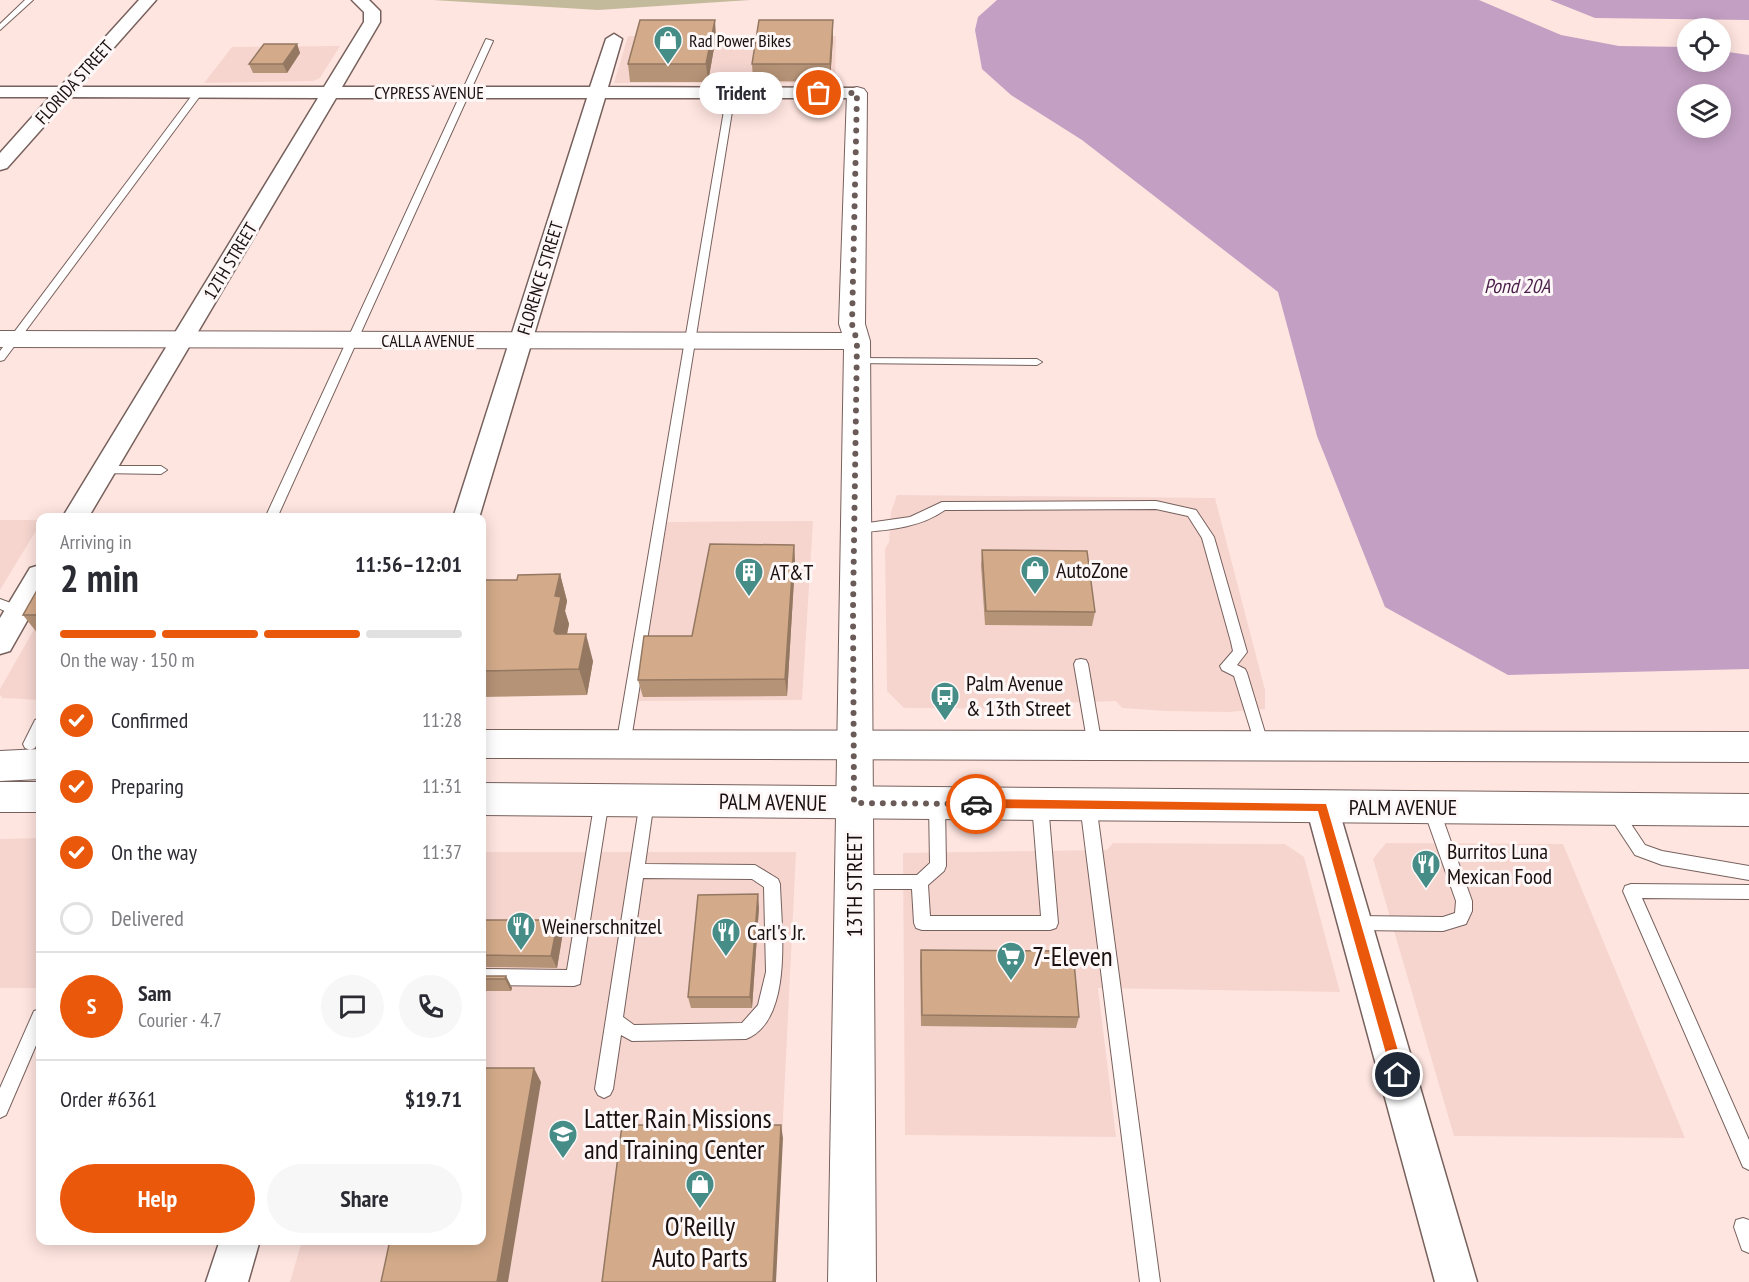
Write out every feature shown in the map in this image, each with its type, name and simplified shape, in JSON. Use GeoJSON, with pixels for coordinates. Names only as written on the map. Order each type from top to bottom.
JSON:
{"type":"FeatureCollection","features":[{"type":"Feature","properties":{"kind":"main road","name":"13TH STREET"},"geometry":{"type":"LineString","coordinates":[[852,1282],[856,351],[852,324],[857,93]]}},
{"type":"Feature","properties":{"kind":"main road","name":"CALLA AVENUE"},"geometry":{"type":"LineString","coordinates":[[5,345],[183,340],[691,341],[856,351]]}},
{"type":"Feature","properties":{"kind":"main road"},"geometry":{"type":"LineString","coordinates":[[0,766],[30,744]]}},
{"type":"Feature","properties":{"kind":"main road"},"geometry":{"type":"LineString","coordinates":[[486,744],[1749,747]]}},
{"type":"Feature","properties":{"kind":"main road"},"geometry":{"type":"LineString","coordinates":[[0,797],[36,797]]}},
{"type":"Feature","properties":{"kind":"main road","name":"PALM AVENUE"},"geometry":{"type":"LineString","coordinates":[[486,799],[1749,810]]}},
{"type":"Feature","properties":{"kind":"street","name":"FLORIDA STREET"},"geometry":{"type":"LineString","coordinates":[[0,164],[148,0]]}},
{"type":"Feature","properties":{"kind":"street","name":"12TH STREET"},"geometry":{"type":"LineString","coordinates":[[78,513],[372,22],[372,11],[363,2]]}},
{"type":"Feature","properties":{"kind":"street","name":"FLORENCE STREET"},"geometry":{"type":"LineString","coordinates":[[468,513],[614,39]]}},
{"type":"Feature","properties":{"kind":"street","name":"CYPRESS AVENUE"},"geometry":{"type":"LineString","coordinates":[[0,92],[857,93]]}},
{"type":"Feature","properties":{"kind":"street"},"geometry":{"type":"LineString","coordinates":[[0,643],[9,608],[36,579]]}},
{"type":"Feature","properties":{"kind":"street"},"geometry":{"type":"LineString","coordinates":[[1322,807],[1456,1282]]}},
{"type":"Feature","properties":{"kind":"street"},"geometry":{"type":"LineString","coordinates":[[227,1282],[238,1245]]}},
{"type":"Feature","properties":{"kind":"lane"},"geometry":{"type":"LineString","coordinates":[[0,28],[29,0]]}},
{"type":"Feature","properties":{"kind":"lane"},"geometry":{"type":"LineString","coordinates":[[274,513],[489,41]]}},
{"type":"Feature","properties":{"kind":"lane"},"geometry":{"type":"LineString","coordinates":[[5,345],[199,92]]}},
{"type":"Feature","properties":{"kind":"lane"},"geometry":{"type":"LineString","coordinates":[[623,746],[731,93]]}},
{"type":"Feature","properties":{"kind":"lane"},"geometry":{"type":"LineString","coordinates":[[856,351],[1037,362]]}},
{"type":"Feature","properties":{"kind":"lane"},"geometry":{"type":"LineString","coordinates":[[104,470],[161,470]]}},
{"type":"Feature","properties":{"kind":"lane"},"geometry":{"type":"LineString","coordinates":[[854,529],[885,526],[931,515],[942,506],[1082,506],[1103,511],[1175,514],[1198,520],[1208,537],[1239,642],[1240,652],[1227,666],[1240,673],[1262,746]]}},
{"type":"Feature","properties":{"kind":"lane"},"geometry":{"type":"LineString","coordinates":[[1081,664],[1095,746]]}},
{"type":"Feature","properties":{"kind":"lane"},"geometry":{"type":"LineString","coordinates":[[486,977],[574,978],[602,800]]}},
{"type":"Feature","properties":{"kind":"lane"},"geometry":{"type":"LineString","coordinates":[[604,1089],[648,801]]}},
{"type":"Feature","properties":{"kind":"lane"},"geometry":{"type":"LineString","coordinates":[[854,882],[920,882],[938,866],[937,804]]}},
{"type":"Feature","properties":{"kind":"lane"},"geometry":{"type":"LineString","coordinates":[[920,882],[922,923],[1050,922],[1040,804]]}},
{"type":"Feature","properties":{"kind":"lane"},"geometry":{"type":"LineString","coordinates":[[1088,804],[1150,1282]]}},
{"type":"Feature","properties":{"kind":"lane"},"geometry":{"type":"LineString","coordinates":[[1355,922],[1443,924],[1460,919],[1464,911],[1464,901],[1431,808]]}},
{"type":"Feature","properties":{"kind":"lane"},"geometry":{"type":"LineString","coordinates":[[1613,809],[1640,850],[1662,858],[1749,873]]}},
{"type":"Feature","properties":{"kind":"lane"},"geometry":{"type":"LineString","coordinates":[[614,1022],[632,1034],[746,1031],[766,1009],[774,972],[772,884],[755,872],[636,871]]}},
{"type":"Feature","properties":{"kind":"lane"},"geometry":{"type":"LineString","coordinates":[[1749,892],[1631,891],[1749,1161]]}},
{"type":"Feature","properties":{"kind":"lane"},"geometry":{"type":"LineString","coordinates":[[0,1109],[36,1026]]}},
{"type":"Feature","properties":{"kind":"shaded area"},"geometry":{"type":"Polygon","coordinates":[[[433,0],[750,0],[598,10],[433,0]]]}},
{"type":"Feature","properties":{"kind":"shaded area"},"geometry":{"type":"Polygon","coordinates":[[[628,36],[836,36],[835,83],[614,83],[628,36]]]}},
{"type":"Feature","properties":{"kind":"shaded area"},"geometry":{"type":"Polygon","coordinates":[[[340,46],[320,78],[313,81],[204,83],[232,47],[340,46]]]}},
{"type":"Feature","properties":{"kind":"shaded area"},"geometry":{"type":"Polygon","coordinates":[[[897,495],[1215,498],[1265,690],[1265,709],[1228,712],[1165,711],[1122,708],[1116,701],[1057,703],[1057,709],[904,708],[887,691],[885,549],[889,542],[891,512],[897,495]]]}},
{"type":"Feature","properties":{"kind":"shaded area"},"geometry":{"type":"Polygon","coordinates":[[[0,520],[36,520],[36,531],[0,590],[0,520]]]}},
{"type":"Feature","properties":{"kind":"shaded area"},"geometry":{"type":"Polygon","coordinates":[[[813,521],[802,700],[638,701],[667,522],[813,521]]]}},
{"type":"Feature","properties":{"kind":"shaded area"},"geometry":{"type":"Polygon","coordinates":[[[36,626],[36,700],[3,698],[0,695],[0,689],[36,626]]]}},
{"type":"Feature","properties":{"kind":"shaded area"},"geometry":{"type":"Polygon","coordinates":[[[36,838],[36,988],[0,988],[0,839],[36,838]]]}},
{"type":"Feature","properties":{"kind":"shaded area"},"geometry":{"type":"Polygon","coordinates":[[[1113,843],[1285,844],[1304,857],[1340,992],[1098,988],[1116,1137],[905,1135],[903,853],[1107,850],[1113,843]]]}},
{"type":"Feature","properties":{"kind":"shaded area"},"geometry":{"type":"Polygon","coordinates":[[[1386,843],[1563,844],[1685,1138],[1454,1136],[1373,859],[1386,843]]]}},
{"type":"Feature","properties":{"kind":"shaded area"},"geometry":{"type":"Polygon","coordinates":[[[486,852],[796,852],[775,1282],[290,1282],[301,1245],[486,1245],[486,852]]]}},
{"type":"Feature","properties":{"kind":"water","name":"Pond 20A"},"geometry":{"type":"Polygon","coordinates":[[[997,0],[1479,0],[1561,35],[1619,46],[1677,47],[1677,72],[1731,72],[1731,52],[1749,55],[1749,669],[1508,675],[1385,607],[1317,436],[1278,292],[1082,140],[1011,95],[982,69],[975,30],[978,17],[997,0]]]}},
{"type":"Feature","properties":{"kind":"water"},"geometry":{"type":"Polygon","coordinates":[[[1550,0],[1749,0],[1749,20],[1595,18],[1550,0]]]}},
{"type":"Feature","properties":{"kind":"building"},"geometry":{"type":"Polygon","coordinates":[[[640,20],[715,20],[706,64],[628,64],[640,20]]]}},
{"type":"Feature","properties":{"kind":"building"},"geometry":{"type":"Polygon","coordinates":[[[759,20],[833,20],[830,64],[752,64],[759,20]]]}},
{"type":"Feature","properties":{"kind":"building"},"geometry":{"type":"Polygon","coordinates":[[[264,44],[297,44],[283,64],[249,64],[264,44]]]}},
{"type":"Feature","properties":{"kind":"building","name":"AT&T"},"geometry":{"type":"Polygon","coordinates":[[[710,544],[794,545],[785,679],[638,680],[644,636],[692,636],[710,544]]]}},
{"type":"Feature","properties":{"kind":"building","name":"AutoZone"},"geometry":{"type":"Polygon","coordinates":[[[982,550],[1087,551],[1095,612],[986,611],[982,550]]]}},
{"type":"Feature","properties":{"kind":"building"},"geometry":{"type":"Polygon","coordinates":[[[560,574],[555,596],[561,597],[554,631],[556,634],[586,634],[579,669],[486,671],[486,580],[517,580],[518,575],[560,574]]]}},
{"type":"Feature","properties":{"kind":"building"},"geometry":{"type":"Polygon","coordinates":[[[36,592],[36,615],[23,615],[36,592]]]}},
{"type":"Feature","properties":{"kind":"building","name":"Carl's Jr."},"geometry":{"type":"Polygon","coordinates":[[[758,894],[750,997],[688,997],[698,895],[758,894]]]}},
{"type":"Feature","properties":{"kind":"building"},"geometry":{"type":"Polygon","coordinates":[[[486,920],[558,920],[551,956],[486,955],[486,920]]]}},
{"type":"Feature","properties":{"kind":"building"},"geometry":{"type":"Polygon","coordinates":[[[921,950],[1073,951],[1079,1017],[922,1015],[921,950]]]}},
{"type":"Feature","properties":{"kind":"building"},"geometry":{"type":"Polygon","coordinates":[[[486,976],[506,976],[505,979],[486,979],[486,976]]]}},
{"type":"Feature","properties":{"kind":"building"},"geometry":{"type":"Polygon","coordinates":[[[486,1068],[534,1068],[497,1282],[381,1282],[389,1245],[486,1245],[486,1068]]]}},
{"type":"Feature","properties":{"kind":"building","name":"O'Reilly Auto Parts"},"geometry":{"type":"Polygon","coordinates":[[[622,1125],[781,1125],[773,1282],[602,1282],[622,1125]]]}},
{"type":"Feature","properties":{"kind":"way so far"},"geometry":{"type":"LineString","coordinates":[[819,93],[857,93],[852,324],[857,341],[853,610],[854,803],[976,804]]}},
{"type":"Feature","properties":{"kind":"place","name":"Rad Power Bikes"},"geometry":{"type":"Point","coordinates":[668,66]}},
{"type":"Feature","properties":{"kind":"place","name":"Trident"},"geometry":{"type":"Point","coordinates":[819,93]}},
{"type":"Feature","properties":{"kind":"place","name":"AutoZone"},"geometry":{"type":"Point","coordinates":[1035,596]}},
{"type":"Feature","properties":{"kind":"place","name":"AT&T"},"geometry":{"type":"Point","coordinates":[749,598]}},
{"type":"Feature","properties":{"kind":"place","name":"Palm Avenue & 13th Street"},"geometry":{"type":"Point","coordinates":[945,722]}},
{"type":"Feature","properties":{"kind":"place","name":"Burritos Luna Mexican Food"},"geometry":{"type":"Point","coordinates":[1426,890]}},
{"type":"Feature","properties":{"kind":"place","name":"Weinerschnitzel"},"geometry":{"type":"Point","coordinates":[521,952]}},
{"type":"Feature","properties":{"kind":"place","name":"Carl's Jr."},"geometry":{"type":"Point","coordinates":[726,958]}},
{"type":"Feature","properties":{"kind":"place","name":"7-Eleven"},"geometry":{"type":"Point","coordinates":[1011,982]}},
{"type":"Feature","properties":{"kind":"place","name":"Latter Rain Missions and Training Center"},"geometry":{"type":"Point","coordinates":[563,1160]}},
{"type":"Feature","properties":{"kind":"place","name":"O'Reilly Auto Parts"},"geometry":{"type":"Point","coordinates":[700,1210]}},
{"type":"Feature","properties":{"kind":"route"},"geometry":{"type":"LineString","coordinates":[[976,804],[1322,807],[1398,1075]]}}]}
